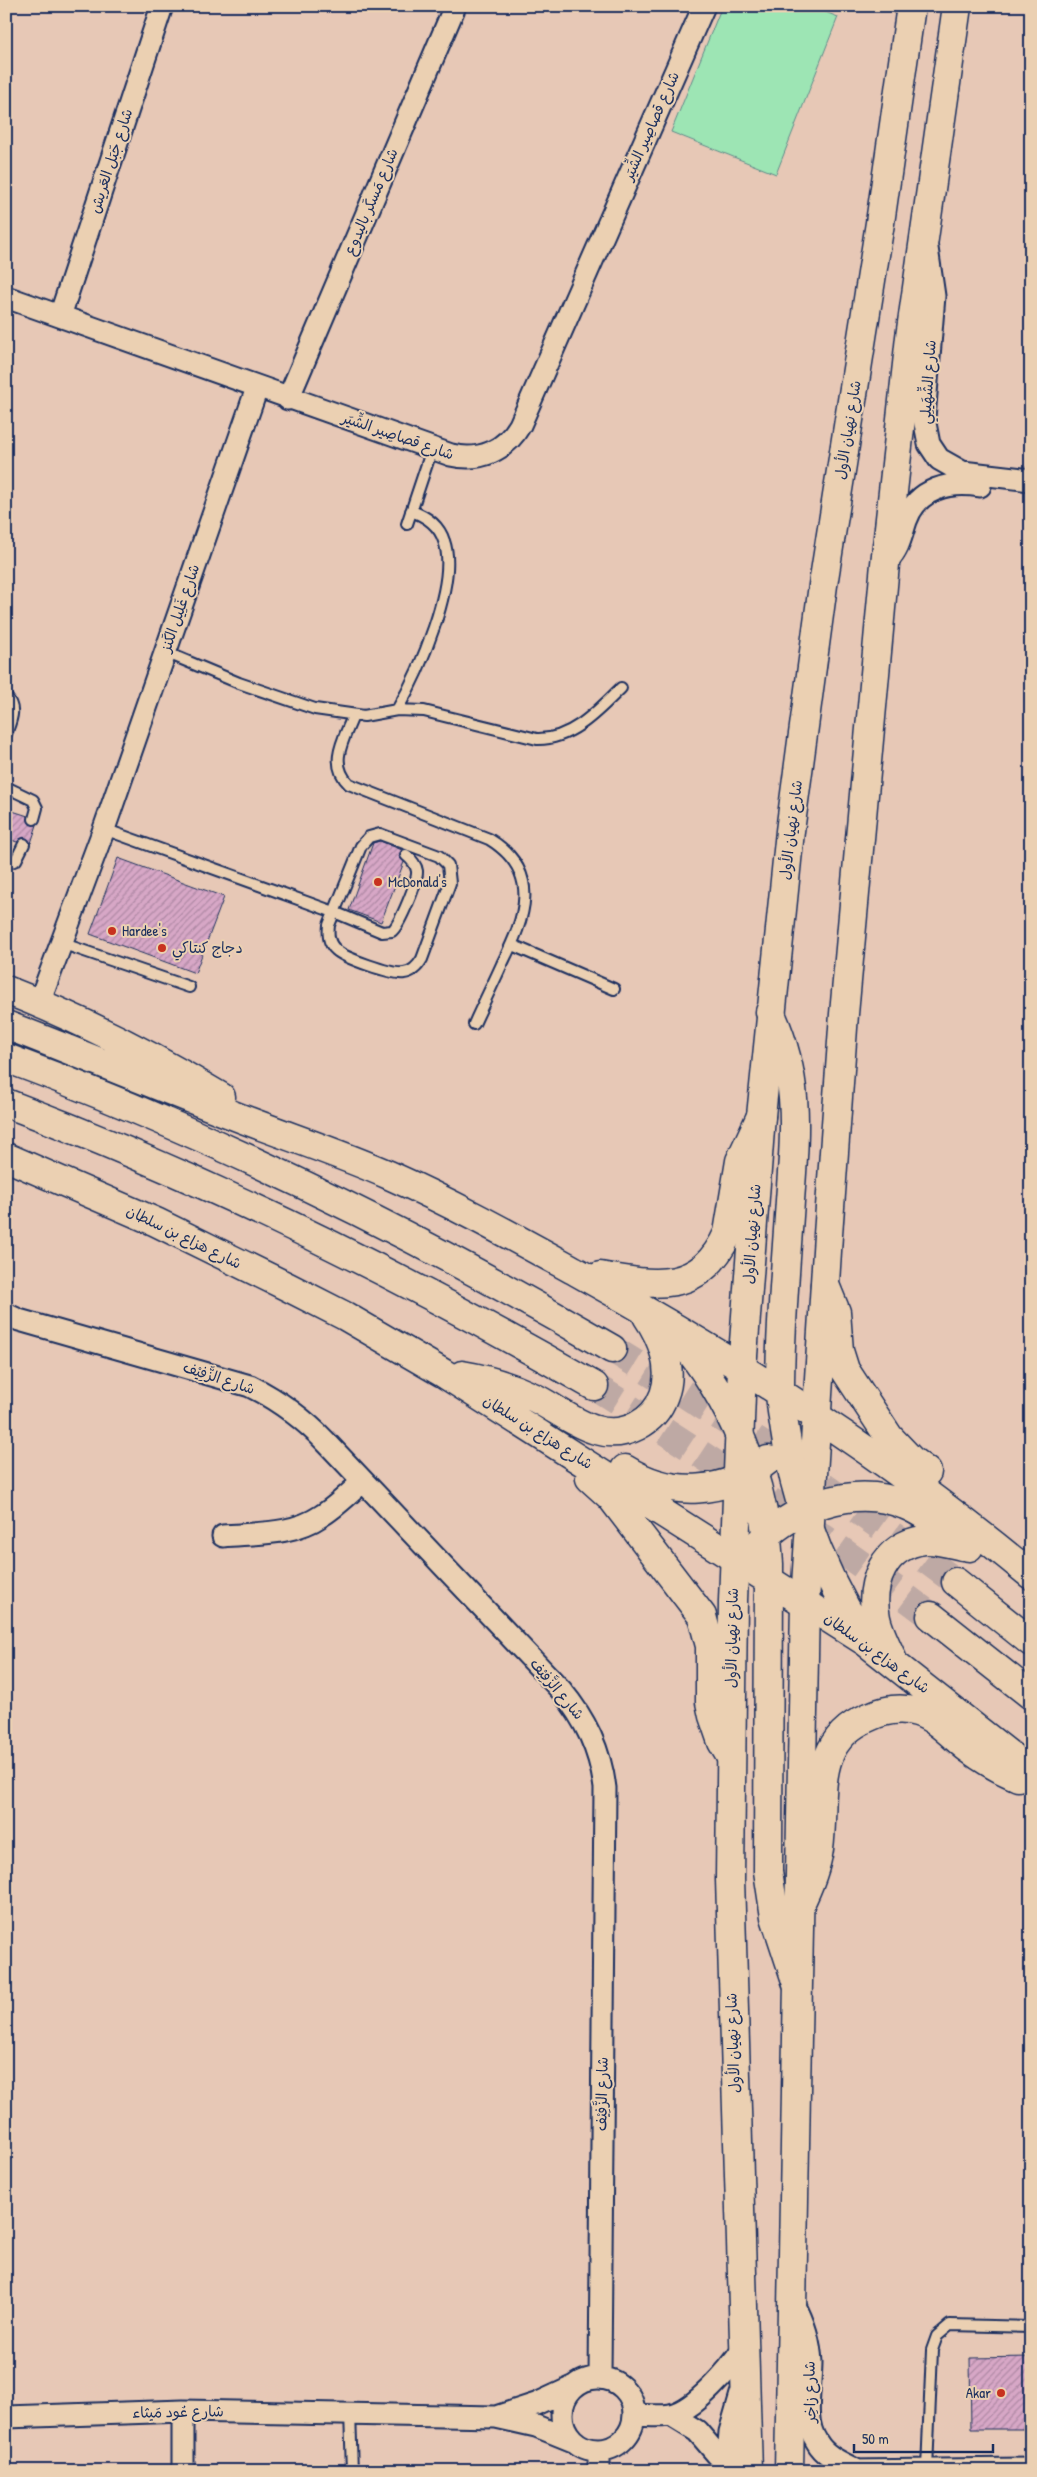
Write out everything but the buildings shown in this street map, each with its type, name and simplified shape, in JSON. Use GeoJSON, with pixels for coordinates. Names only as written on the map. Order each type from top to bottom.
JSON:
{"type":"FeatureCollection","features":[{"type":"Feature","properties":{"kind":"main road","name":"شارع نهيان الأول"},"geometry":{"type":"LineString","coordinates":[[734,2469],[745,2382],[732,1995],[730,1754],[737,1565],[745,1475],[738,1431],[742,1368],[770,1012],[806,708],[911,6]]}},
{"type":"Feature","properties":{"kind":"main road"},"geometry":{"type":"LineString","coordinates":[[788,2471],[804,1602],[814,1405],[825,1284],[844,1014],[885,564],[924,237],[957,6]]}},
{"type":"Feature","properties":{"kind":"main road"},"geometry":{"type":"LineString","coordinates":[[6,990],[39,1003],[163,1062],[280,1132]]}},
{"type":"Feature","properties":{"kind":"main road"},"geometry":{"type":"LineString","coordinates":[[770,1012],[785,1048],[795,1106],[780,1391],[786,1444],[807,1516],[830,1581],[866,1642]]}},
{"type":"Feature","properties":{"kind":"main road"},"geometry":{"type":"LineString","coordinates":[[6,1025],[190,1099],[335,1152],[442,1199],[652,1314],[780,1391],[814,1405],[1031,1575]]}},
{"type":"Feature","properties":{"kind":"main road"},"geometry":{"type":"LineString","coordinates":[[6,1058],[137,1109],[302,1183],[459,1262],[612,1349]]}},
{"type":"Feature","properties":{"kind":"main road"},"geometry":{"type":"LineString","coordinates":[[6,1103],[138,1156],[289,1224],[446,1303],[594,1386]]}},
{"type":"Feature","properties":{"kind":"main road"},"geometry":{"type":"LineString","coordinates":[[576,1272],[640,1284],[660,1284],[689,1276],[709,1263],[720,1249],[728,1233],[740,1161],[761,1116]]}},
{"type":"Feature","properties":{"kind":"main road","name":"شارع هزاع بن سلطان"},"geometry":{"type":"LineString","coordinates":[[6,1157],[156,1222],[288,1287],[443,1372],[737,1565],[768,1579],[866,1642],[894,1662],[1031,1772]]}},
{"type":"Feature","properties":{"kind":"main road"},"geometry":{"type":"LineString","coordinates":[[825,1284],[836,1312],[841,1361],[880,1424],[899,1449],[952,1493],[973,1514],[1000,1549]]}},
{"type":"Feature","properties":{"kind":"main road"},"geometry":{"type":"LineString","coordinates":[[443,1372],[467,1376],[513,1389],[536,1399],[588,1429],[609,1433],[630,1430],[648,1419],[656,1411],[667,1382],[666,1357],[652,1314]]}},
{"type":"Feature","properties":{"kind":"main road"},"geometry":{"type":"LineString","coordinates":[[652,1314],[704,1368],[738,1431]]}},
{"type":"Feature","properties":{"kind":"main road"},"geometry":{"type":"LineString","coordinates":[[484,1398],[548,1423],[634,1475],[662,1486],[692,1490],[722,1485],[745,1475],[786,1444],[814,1405]]}},
{"type":"Feature","properties":{"kind":"main road"},"geometry":{"type":"LineString","coordinates":[[484,1398],[536,1444],[602,1488],[696,1607],[709,1636],[713,1716],[719,1736],[730,1754]]}},
{"type":"Feature","properties":{"kind":"main road"},"geometry":{"type":"LineString","coordinates":[[745,1475],[766,1535],[768,1579],[768,1871],[779,1932],[797,1984]]}},
{"type":"Feature","properties":{"kind":"main road"},"geometry":{"type":"LineString","coordinates":[[737,1565],[766,1535],[807,1516],[852,1498],[891,1500],[916,1510],[971,1548],[1031,1582]]}},
{"type":"Feature","properties":{"kind":"main road"},"geometry":{"type":"LineString","coordinates":[[894,1662],[876,1620],[874,1604],[875,1584],[882,1566],[896,1551],[919,1541],[934,1540],[971,1548]]}},
{"type":"Feature","properties":{"kind":"main road"},"geometry":{"type":"LineString","coordinates":[[956,1582],[1031,1642]]}},
{"type":"Feature","properties":{"kind":"main road"},"geometry":{"type":"LineString","coordinates":[[931,1616],[1031,1695]]}},
{"type":"Feature","properties":{"kind":"main road"},"geometry":{"type":"LineString","coordinates":[[799,1906],[811,1879],[818,1850],[822,1782],[826,1761],[844,1732],[862,1720],[894,1710],[916,1712],[936,1722],[984,1760],[1031,1781]]}},
{"type":"Feature","properties":{"kind":"street","name":"شارع جَبَل العَريش"},"geometry":{"type":"LineString","coordinates":[[60,316],[162,6]]}},
{"type":"Feature","properties":{"kind":"street","name":"شارع مَسكَر باليدوع"},"geometry":{"type":"LineString","coordinates":[[288,399],[455,6]]}},
{"type":"Feature","properties":{"kind":"street","name":"شارع قصاصِير الشِّيَر"},"geometry":{"type":"LineString","coordinates":[[6,297],[432,449],[460,457],[481,456],[500,448],[515,434],[704,6]]}},
{"type":"Feature","properties":{"kind":"street","name":"شارع الشِّهَيلِي"},"geometry":{"type":"LineString","coordinates":[[924,237],[929,256],[934,296],[924,418],[929,444],[939,459],[962,472],[1031,480]]}},
{"type":"Feature","properties":{"kind":"street","name":"شارع غَلِيل الكَنز"},"geometry":{"type":"LineString","coordinates":[[39,1003],[104,829],[257,388]]}},
{"type":"Feature","properties":{"kind":"street"},"geometry":{"type":"LineString","coordinates":[[885,564],[897,548],[911,510],[924,496],[933,490],[961,483],[1031,494]]}},
{"type":"Feature","properties":{"kind":"street","name":"شارع الزَّفِيْف"},"geometry":{"type":"LineString","coordinates":[[10,1318],[250,1386],[279,1401],[305,1420],[562,1690],[587,1726],[602,1766],[605,1788],[600,2378]]}},
{"type":"Feature","properties":{"kind":"street"},"geometry":{"type":"LineString","coordinates":[[223,1536],[286,1530],[309,1523],[330,1510],[363,1481]]}},
{"type":"Feature","properties":{"kind":"street","name":"شارع زاخِر"},"geometry":{"type":"LineString","coordinates":[[791,2298],[799,2313],[809,2344],[809,2412],[812,2433],[823,2451],[852,2470],[1031,2469]]}},
{"type":"Feature","properties":{"kind":"street"},"geometry":{"type":"LineString","coordinates":[[635,2415],[671,2415],[712,2387],[744,2349]]}},
{"type":"Feature","properties":{"kind":"street"},"geometry":{"type":"LineString","coordinates":[[591,2378],[600,2378],[613,2381],[625,2389],[632,2401],[635,2415],[631,2430],[621,2443],[599,2461],[590,2450],[573,2441],[567,2433],[562,2413],[568,2394],[575,2386],[591,2378]]}},
{"type":"Feature","properties":{"kind":"street","name":"شارع عُود مَيثاء"},"geometry":{"type":"LineString","coordinates":[[496,2417],[536,2404],[575,2386]]}},
{"type":"Feature","properties":{"kind":"street"},"geometry":{"type":"LineString","coordinates":[[183,2411],[183,2471]]}},
{"type":"Feature","properties":{"kind":"street","name":"شارع عُود مَيثاء"},"geometry":{"type":"LineString","coordinates":[[6,2416],[183,2411],[496,2417],[536,2426],[573,2441]]}},
{"type":"Feature","properties":{"kind":"street"},"geometry":{"type":"LineString","coordinates":[[671,2415],[708,2442],[734,2469]]}},
{"type":"Feature","properties":{"kind":"lane"},"geometry":{"type":"LineString","coordinates":[[407,524],[432,449]]}},
{"type":"Feature","properties":{"kind":"lane"},"geometry":{"type":"LineString","coordinates":[[397,710],[414,680],[431,638],[444,585],[447,558],[444,540],[440,532],[428,518],[411,511]]}},
{"type":"Feature","properties":{"kind":"lane"},"geometry":{"type":"LineString","coordinates":[[165,652],[277,697],[315,709],[353,716],[374,715],[397,710],[424,711],[528,737],[546,739],[571,730],[621,688]]}},
{"type":"Feature","properties":{"kind":"lane"},"geometry":{"type":"LineString","coordinates":[[6,697],[10,701],[13,712],[6,734]]}},
{"type":"Feature","properties":{"kind":"lane"},"geometry":{"type":"LineString","coordinates":[[353,716],[338,755],[339,772],[349,784],[489,839],[511,857],[521,876],[525,897],[524,911],[512,945],[474,1024]]}},
{"type":"Feature","properties":{"kind":"lane"},"geometry":{"type":"LineString","coordinates":[[6,788],[33,800],[37,808],[34,819]]}},
{"type":"Feature","properties":{"kind":"lane"},"geometry":{"type":"LineString","coordinates":[[104,829],[334,912],[382,932],[392,931],[399,923],[417,874],[414,863],[406,854]]}},
{"type":"Feature","properties":{"kind":"lane"},"geometry":{"type":"LineString","coordinates":[[386,835],[439,856],[448,865],[450,883],[418,964],[408,972],[395,973],[341,954],[331,945],[329,925],[361,846],[369,837],[386,835]]}},
{"type":"Feature","properties":{"kind":"lane"},"geometry":{"type":"LineString","coordinates":[[6,864],[16,860],[24,844]]}},
{"type":"Feature","properties":{"kind":"lane"},"geometry":{"type":"LineString","coordinates":[[361,846],[373,844]]}},
{"type":"Feature","properties":{"kind":"lane"},"geometry":{"type":"LineString","coordinates":[[61,943],[189,987]]}},
{"type":"Feature","properties":{"kind":"lane"},"geometry":{"type":"LineString","coordinates":[[512,945],[614,990]]}},
{"type":"Feature","properties":{"kind":"lane"},"geometry":{"type":"LineString","coordinates":[[927,2469],[932,2350],[937,2336],[950,2324],[1031,2327]]}},
{"type":"Feature","properties":{"kind":"lane"},"geometry":{"type":"LineString","coordinates":[[350,2413],[352,2471]]}},
{"type":"Feature","properties":{"kind":"green space"},"geometry":{"type":"Polygon","coordinates":[[[722,6],[810,6],[838,17],[776,174],[671,132],[722,6]]]}},
{"type":"Feature","properties":{"kind":"tunnel"},"geometry":{"type":"LineString","coordinates":[[612,1349],[787,1461],[956,1582]]}},
{"type":"Feature","properties":{"kind":"tunnel"},"geometry":{"type":"LineString","coordinates":[[594,1386],[765,1497],[931,1616]]}},
{"type":"Feature","properties":{"kind":"place","name":"McDonald's"},"geometry":{"type":"Point","coordinates":[378,882]}},
{"type":"Feature","properties":{"kind":"place","name":"Hardee's"},"geometry":{"type":"Point","coordinates":[112,931]}},
{"type":"Feature","properties":{"kind":"place","name":"دجاج كنتاكي"},"geometry":{"type":"Point","coordinates":[162,948]}},
{"type":"Feature","properties":{"kind":"place","name":"Akar"},"geometry":{"type":"Point","coordinates":[1001,2393]}}]}
